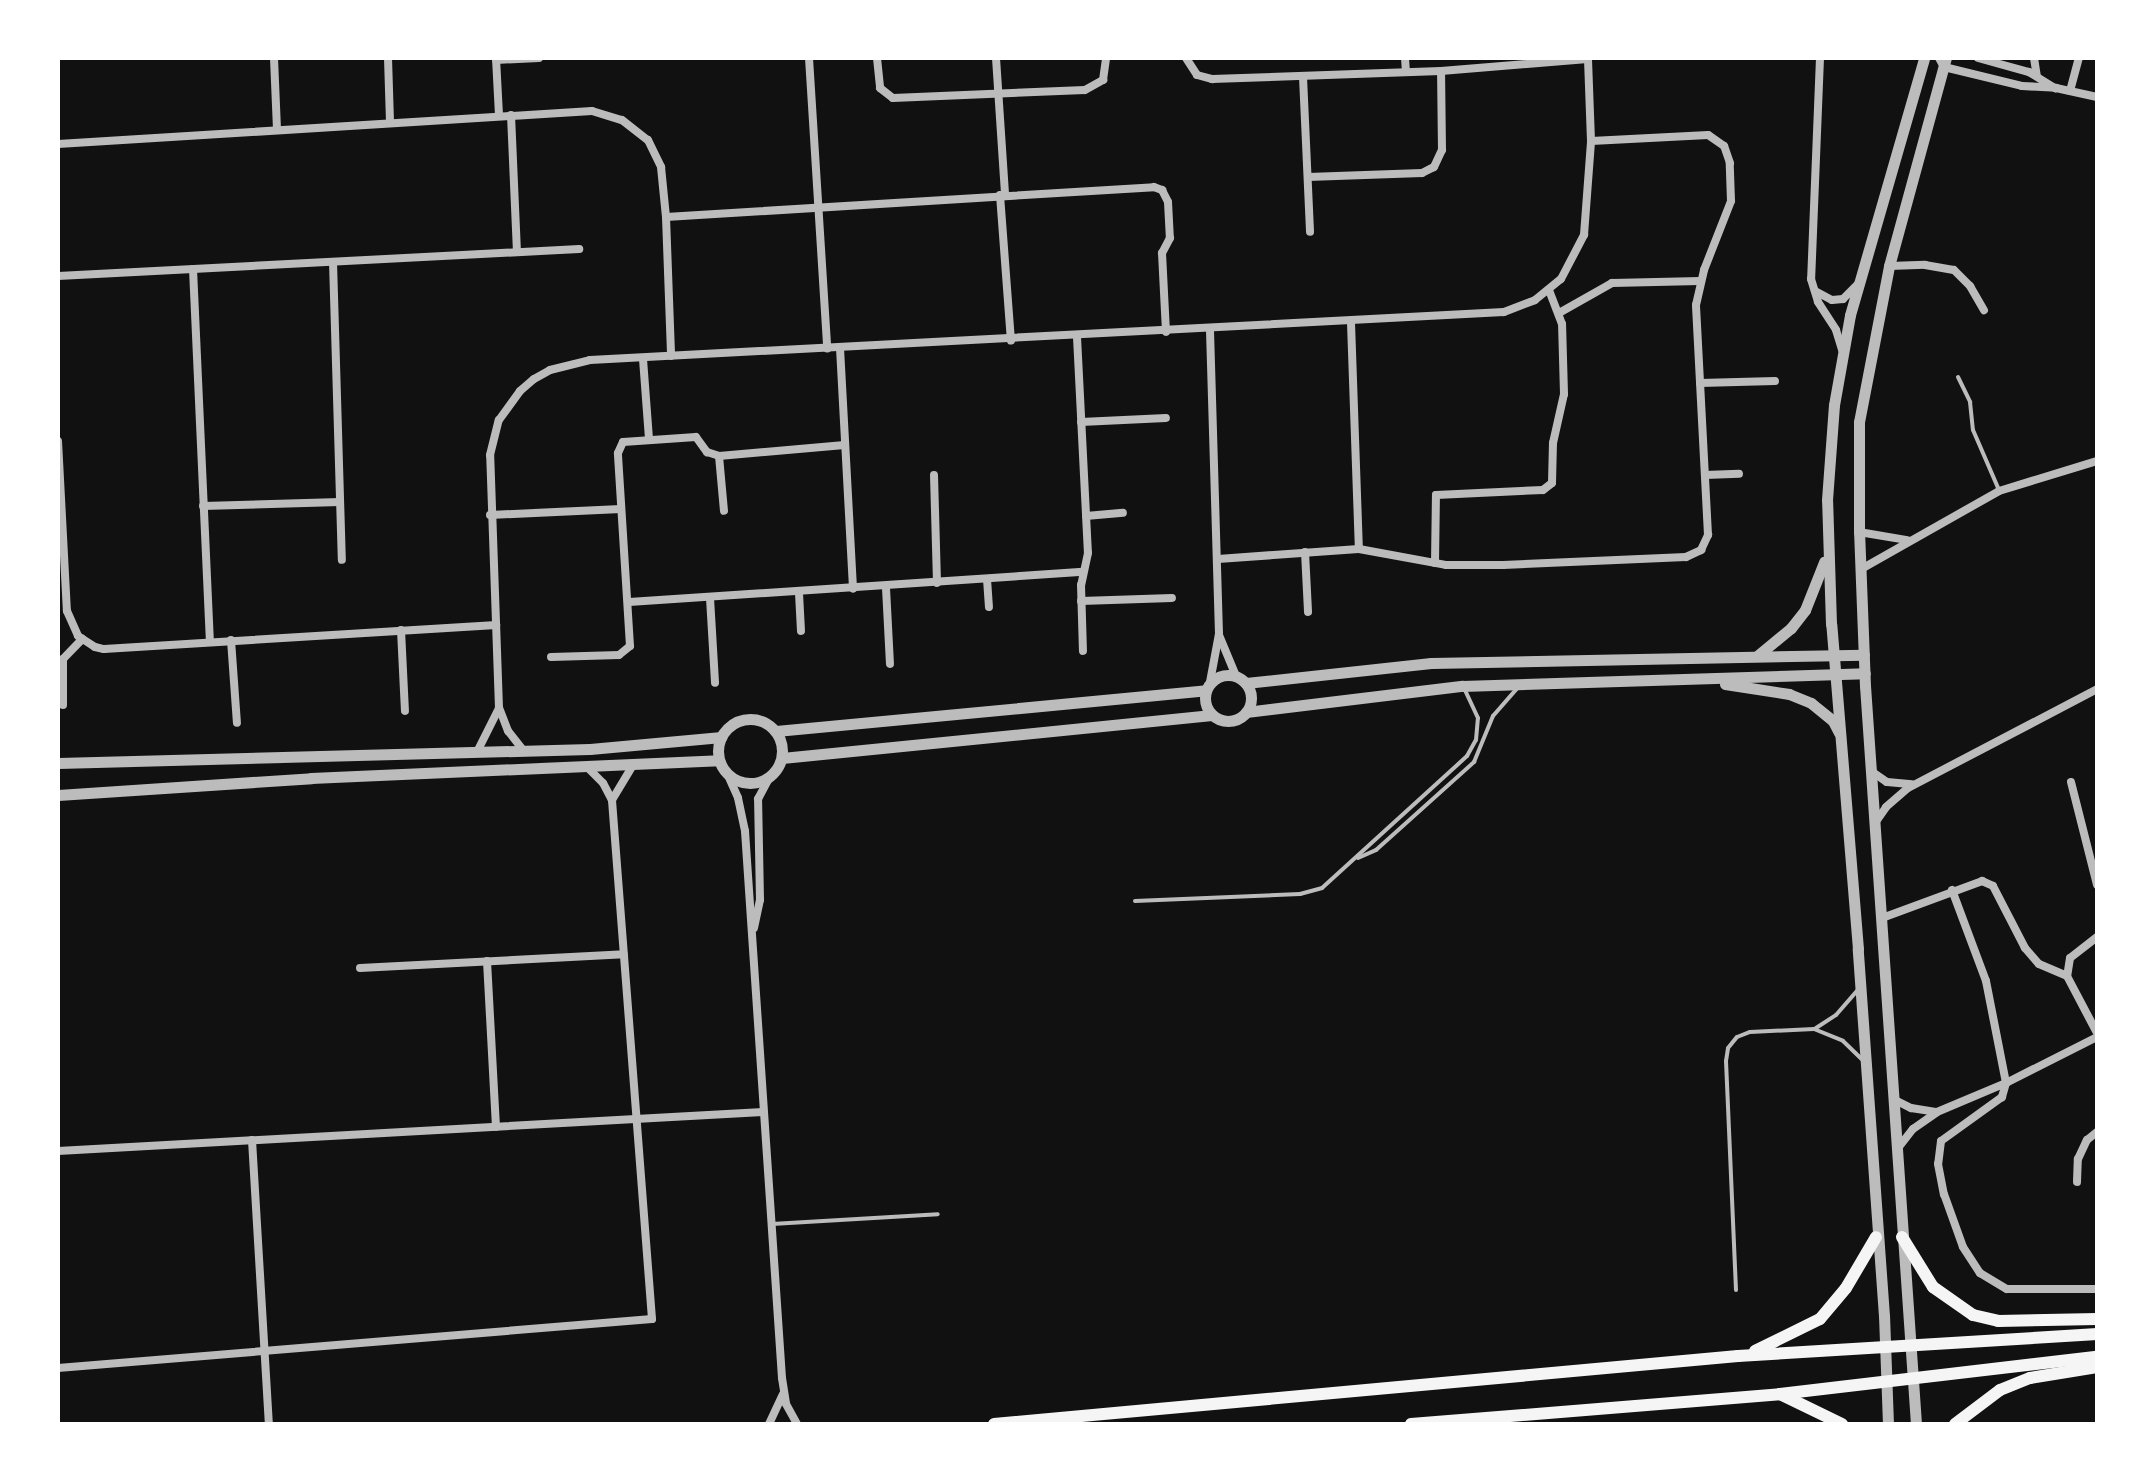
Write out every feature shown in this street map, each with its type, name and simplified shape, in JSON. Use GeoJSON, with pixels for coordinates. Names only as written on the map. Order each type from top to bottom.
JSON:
{"type":"FeatureCollection","features":[{"type":"Feature","properties":{"kind":"main road"},"geometry":{"type":"LineString","coordinates":[[1745,1355],[1820,1319],[1846,1288],[1876,1237]]}},
{"type":"Feature","properties":{"kind":"main road"},"geometry":{"type":"LineString","coordinates":[[1902,1237],[1933,1287],[1973,1315],[1998,1321],[2097,1319]]}},
{"type":"Feature","properties":{"kind":"main road"},"geometry":{"type":"LineString","coordinates":[[994,1424],[1745,1355],[2097,1334]]}},
{"type":"Feature","properties":{"kind":"main road"},"geometry":{"type":"LineString","coordinates":[[1411,1424],[1780,1394],[2097,1357]]}},
{"type":"Feature","properties":{"kind":"main road"},"geometry":{"type":"LineString","coordinates":[[1955,1424],[2000,1390],[2030,1378],[2097,1367]]}},
{"type":"Feature","properties":{"kind":"main road"},"geometry":{"type":"LineString","coordinates":[[1780,1394],[1842,1424]]}},
{"type":"Feature","properties":{"kind":"street"},"geometry":{"type":"LineString","coordinates":[[274,58],[277,129]]}},
{"type":"Feature","properties":{"kind":"street"},"geometry":{"type":"LineString","coordinates":[[388,58],[390,121]]}},
{"type":"Feature","properties":{"kind":"street"},"geometry":{"type":"LineString","coordinates":[[499,116],[496,59],[539,58]]}},
{"type":"Feature","properties":{"kind":"street"},"geometry":{"type":"LineString","coordinates":[[809,58],[827,348]]}},
{"type":"Feature","properties":{"kind":"street"},"geometry":{"type":"LineString","coordinates":[[877,58],[880,88],[893,98],[999,95],[1095,87],[1105,75],[1106,58]]}},
{"type":"Feature","properties":{"kind":"street"},"geometry":{"type":"LineString","coordinates":[[996,58],[1011,341]]}},
{"type":"Feature","properties":{"kind":"street"},"geometry":{"type":"LineString","coordinates":[[523,750],[508,731],[499,708],[490,515],[492,438],[499,420],[520,391],[550,370],[571,363],[671,356],[1011,341],[1504,312],[1549,290],[1571,265],[1584,235],[1591,141],[1588,59],[1479,62],[1441,71],[1206,79],[1193,72],[1186,58]]}},
{"type":"Feature","properties":{"kind":"street"},"geometry":{"type":"LineString","coordinates":[[1405,58],[1406,72]]}},
{"type":"Feature","properties":{"kind":"street"},"geometry":{"type":"LineString","coordinates":[[1820,58],[1811,267],[1815,291],[1836,330],[1842,351]]}},
{"type":"Feature","properties":{"kind":"street"},"geometry":{"type":"LineString","coordinates":[[1888,1424],[1860,986],[1827,546],[1834,405],[1842,351],[1858,284],[1924,58]]}},
{"type":"Feature","properties":{"kind":"street"},"geometry":{"type":"LineString","coordinates":[[1978,58],[2037,76],[2056,88]]}},
{"type":"Feature","properties":{"kind":"street"},"geometry":{"type":"LineString","coordinates":[[2034,58],[2037,76]]}},
{"type":"Feature","properties":{"kind":"street"},"geometry":{"type":"LineString","coordinates":[[2070,91],[2079,58]]}},
{"type":"Feature","properties":{"kind":"street"},"geometry":{"type":"LineString","coordinates":[[1916,1424],[1864,655],[1863,568],[1859,532],[1861,406],[1889,266],[1943,61],[2022,86],[2056,88],[2097,97]]}},
{"type":"Feature","properties":{"kind":"street"},"geometry":{"type":"LineString","coordinates":[[1308,177],[1422,173],[1434,167],[1442,150],[1441,71]]}},
{"type":"Feature","properties":{"kind":"street"},"geometry":{"type":"LineString","coordinates":[[1303,77],[1310,232]]}},
{"type":"Feature","properties":{"kind":"street"},"geometry":{"type":"LineString","coordinates":[[58,144],[390,121],[592,111],[622,120],[648,140],[661,167],[671,356]]}},
{"type":"Feature","properties":{"kind":"street"},"geometry":{"type":"LineString","coordinates":[[511,115],[517,252]]}},
{"type":"Feature","properties":{"kind":"street"},"geometry":{"type":"LineString","coordinates":[[1218,559],[1359,549],[1435,563],[1503,565],[1691,556],[1704,546],[1708,535],[1696,315],[1700,281],[1731,201],[1732,176],[1724,146],[1714,137],[1701,134],[1591,141]]}},
{"type":"Feature","properties":{"kind":"street"},"geometry":{"type":"LineString","coordinates":[[666,217],[1158,188],[1167,198],[1169,214],[1169,240],[1162,253],[1166,332]]}},
{"type":"Feature","properties":{"kind":"street"},"geometry":{"type":"LineString","coordinates":[[58,276],[579,249]]}},
{"type":"Feature","properties":{"kind":"street"},"geometry":{"type":"LineString","coordinates":[[333,262],[342,560]]}},
{"type":"Feature","properties":{"kind":"street"},"geometry":{"type":"LineString","coordinates":[[1889,266],[1925,265],[1954,270],[1970,286],[1984,310]]}},
{"type":"Feature","properties":{"kind":"street"},"geometry":{"type":"LineString","coordinates":[[193,269],[210,641]]}},
{"type":"Feature","properties":{"kind":"street"},"geometry":{"type":"LineString","coordinates":[[1559,313],[1612,283],[1700,281]]}},
{"type":"Feature","properties":{"kind":"street"},"geometry":{"type":"LineString","coordinates":[[1815,291],[1822,297],[1843,299],[1858,284]]}},
{"type":"Feature","properties":{"kind":"street"},"geometry":{"type":"LineString","coordinates":[[1435,563],[1436,495],[1543,490],[1552,483],[1553,443],[1563,402],[1559,313],[1549,290]]}},
{"type":"Feature","properties":{"kind":"street"},"geometry":{"type":"LineString","coordinates":[[1351,323],[1359,549]]}},
{"type":"Feature","properties":{"kind":"street"},"geometry":{"type":"LineString","coordinates":[[1210,330],[1219,634],[1205,703],[1212,715]]}},
{"type":"Feature","properties":{"kind":"street"},"geometry":{"type":"LineString","coordinates":[[1077,337],[1088,553],[1081,601],[1083,651]]}},
{"type":"Feature","properties":{"kind":"street"},"geometry":{"type":"LineString","coordinates":[[840,348],[853,589]]}},
{"type":"Feature","properties":{"kind":"street"},"geometry":{"type":"LineString","coordinates":[[643,359],[649,439]]}},
{"type":"Feature","properties":{"kind":"street"},"geometry":{"type":"LineString","coordinates":[[1700,383],[1775,381]]}},
{"type":"Feature","properties":{"kind":"street"},"geometry":{"type":"LineString","coordinates":[[1081,422],[1166,418]]}},
{"type":"Feature","properties":{"kind":"street"},"geometry":{"type":"LineString","coordinates":[[551,657],[624,653],[631,641],[618,449],[626,440],[696,437],[707,452],[719,456],[845,445]]}},
{"type":"Feature","properties":{"kind":"street"},"geometry":{"type":"LineString","coordinates":[[58,441],[67,611],[73,628],[82,639],[104,649],[496,625]]}},
{"type":"Feature","properties":{"kind":"street"},"geometry":{"type":"LineString","coordinates":[[719,456],[724,511]]}},
{"type":"Feature","properties":{"kind":"street"},"geometry":{"type":"LineString","coordinates":[[1863,568],[1999,491],[2097,461]]}},
{"type":"Feature","properties":{"kind":"street"},"geometry":{"type":"LineString","coordinates":[[1705,475],[1739,474]]}},
{"type":"Feature","properties":{"kind":"street"},"geometry":{"type":"LineString","coordinates":[[934,475],[937,583]]}},
{"type":"Feature","properties":{"kind":"street"},"geometry":{"type":"LineString","coordinates":[[203,506],[340,502]]}},
{"type":"Feature","properties":{"kind":"street"},"geometry":{"type":"LineString","coordinates":[[490,515],[621,509]]}},
{"type":"Feature","properties":{"kind":"street"},"geometry":{"type":"LineString","coordinates":[[1086,516],[1123,513]]}},
{"type":"Feature","properties":{"kind":"street"},"geometry":{"type":"LineString","coordinates":[[1859,532],[1908,540]]}},
{"type":"Feature","properties":{"kind":"street"},"geometry":{"type":"LineString","coordinates":[[1756,657],[1783,636],[1805,610],[1820,579],[1827,546]]}},
{"type":"Feature","properties":{"kind":"street"},"geometry":{"type":"LineString","coordinates":[[1305,552],[1308,612]]}},
{"type":"Feature","properties":{"kind":"street"},"geometry":{"type":"LineString","coordinates":[[629,602],[886,588],[1083,572]]}},
{"type":"Feature","properties":{"kind":"street"},"geometry":{"type":"LineString","coordinates":[[987,579],[989,607]]}},
{"type":"Feature","properties":{"kind":"street"},"geometry":{"type":"LineString","coordinates":[[886,588],[890,664]]}},
{"type":"Feature","properties":{"kind":"street"},"geometry":{"type":"LineString","coordinates":[[799,593],[801,631]]}},
{"type":"Feature","properties":{"kind":"street"},"geometry":{"type":"LineString","coordinates":[[710,598],[715,683]]}},
{"type":"Feature","properties":{"kind":"street"},"geometry":{"type":"LineString","coordinates":[[1081,601],[1172,598]]}},
{"type":"Feature","properties":{"kind":"street"},"geometry":{"type":"LineString","coordinates":[[401,630],[405,711]]}},
{"type":"Feature","properties":{"kind":"street"},"geometry":{"type":"LineString","coordinates":[[1219,634],[1251,698],[1246,712]]}},
{"type":"Feature","properties":{"kind":"street"},"geometry":{"type":"LineString","coordinates":[[63,705],[63,659],[82,639]]}},
{"type":"Feature","properties":{"kind":"street"},"geometry":{"type":"LineString","coordinates":[[231,640],[237,723]]}},
{"type":"Feature","properties":{"kind":"street"},"geometry":{"type":"LineString","coordinates":[[776,731],[1208,686],[1223,675],[1241,679],[1431,663],[1864,655]]}},
{"type":"Feature","properties":{"kind":"street"},"geometry":{"type":"LineString","coordinates":[[782,758],[1212,715],[1227,721],[1246,712],[1462,686],[1713,681],[1865,673]]}},
{"type":"Feature","properties":{"kind":"street"},"geometry":{"type":"LineString","coordinates":[[1713,681],[1789,694],[1811,703],[1833,721],[1842,738]]}},
{"type":"Feature","properties":{"kind":"street"},"geometry":{"type":"LineString","coordinates":[[1875,823],[1893,800],[1916,783],[2097,689]]}},
{"type":"Feature","properties":{"kind":"street"},"geometry":{"type":"LineString","coordinates":[[477,752],[499,708]]}},
{"type":"Feature","properties":{"kind":"street"},"geometry":{"type":"LineString","coordinates":[[753,928],[760,900],[758,799],[782,758],[776,731],[761,720],[752,718],[734,723],[721,737],[719,760],[743,814],[783,1393],[797,1424]]}},
{"type":"Feature","properties":{"kind":"street"},"geometry":{"type":"LineString","coordinates":[[58,763],[590,749],[721,737]]}},
{"type":"Feature","properties":{"kind":"street"},"geometry":{"type":"LineString","coordinates":[[58,795],[311,778],[719,760]]}},
{"type":"Feature","properties":{"kind":"street"},"geometry":{"type":"LineString","coordinates":[[612,800],[633,765]]}},
{"type":"Feature","properties":{"kind":"street"},"geometry":{"type":"LineString","coordinates":[[58,1368],[652,1319],[612,800],[603,783],[587,767]]}},
{"type":"Feature","properties":{"kind":"street"},"geometry":{"type":"LineString","coordinates":[[1871,771],[1887,782],[1916,783]]}},
{"type":"Feature","properties":{"kind":"street"},"geometry":{"type":"LineString","coordinates":[[727,773],[748,783],[770,776]]}},
{"type":"Feature","properties":{"kind":"street"},"geometry":{"type":"LineString","coordinates":[[2071,782],[2097,885]]}},
{"type":"Feature","properties":{"kind":"street"},"geometry":{"type":"LineString","coordinates":[[1882,918],[1982,881],[1993,886],[2025,948],[2039,964],[2067,976]]}},
{"type":"Feature","properties":{"kind":"street"},"geometry":{"type":"LineString","coordinates":[[1952,890],[1986,981],[2006,1083],[2002,1097],[1941,1141],[1938,1151],[1944,1194],[1963,1247],[1980,1273],[2007,1289],[2097,1289]]}},
{"type":"Feature","properties":{"kind":"street"},"geometry":{"type":"LineString","coordinates":[[1896,1151],[1913,1129],[1937,1112],[2006,1083],[2097,1035],[2067,976],[2070,958],[2097,937]]}},
{"type":"Feature","properties":{"kind":"street"},"geometry":{"type":"LineString","coordinates":[[360,968],[624,954]]}},
{"type":"Feature","properties":{"kind":"street"},"geometry":{"type":"LineString","coordinates":[[487,961],[496,1127]]}},
{"type":"Feature","properties":{"kind":"street"},"geometry":{"type":"LineString","coordinates":[[1895,1100],[1911,1108],[1937,1112]]}},
{"type":"Feature","properties":{"kind":"street"},"geometry":{"type":"LineString","coordinates":[[58,1151],[763,1112]]}},
{"type":"Feature","properties":{"kind":"street"},"geometry":{"type":"LineString","coordinates":[[2077,1182],[2078,1159],[2087,1140],[2097,1132]]}},
{"type":"Feature","properties":{"kind":"street"},"geometry":{"type":"LineString","coordinates":[[252,1140],[269,1424]]}},
{"type":"Feature","properties":{"kind":"street"},"geometry":{"type":"LineString","coordinates":[[769,1424],[783,1393]]}},
{"type":"Feature","properties":{"kind":"lane"},"geometry":{"type":"LineString","coordinates":[[1958,377],[1970,402],[1973,430],[1999,491]]}},
{"type":"Feature","properties":{"kind":"lane"},"geometry":{"type":"LineString","coordinates":[[1355,858],[1376,850],[1474,762],[1499,706],[1525,683]]}},
{"type":"Feature","properties":{"kind":"lane"},"geometry":{"type":"LineString","coordinates":[[1135,901],[1307,893],[1328,883],[1472,748],[1478,718],[1462,686]]}},
{"type":"Feature","properties":{"kind":"lane"},"geometry":{"type":"LineString","coordinates":[[1814,1029],[1845,1007],[1860,986]]}},
{"type":"Feature","properties":{"kind":"lane"},"geometry":{"type":"LineString","coordinates":[[1736,1290],[1726,1054],[1732,1042],[1744,1034],[1814,1029],[1843,1041],[1865,1063]]}},
{"type":"Feature","properties":{"kind":"lane"},"geometry":{"type":"LineString","coordinates":[[770,1224],[938,1214]]}}]}
